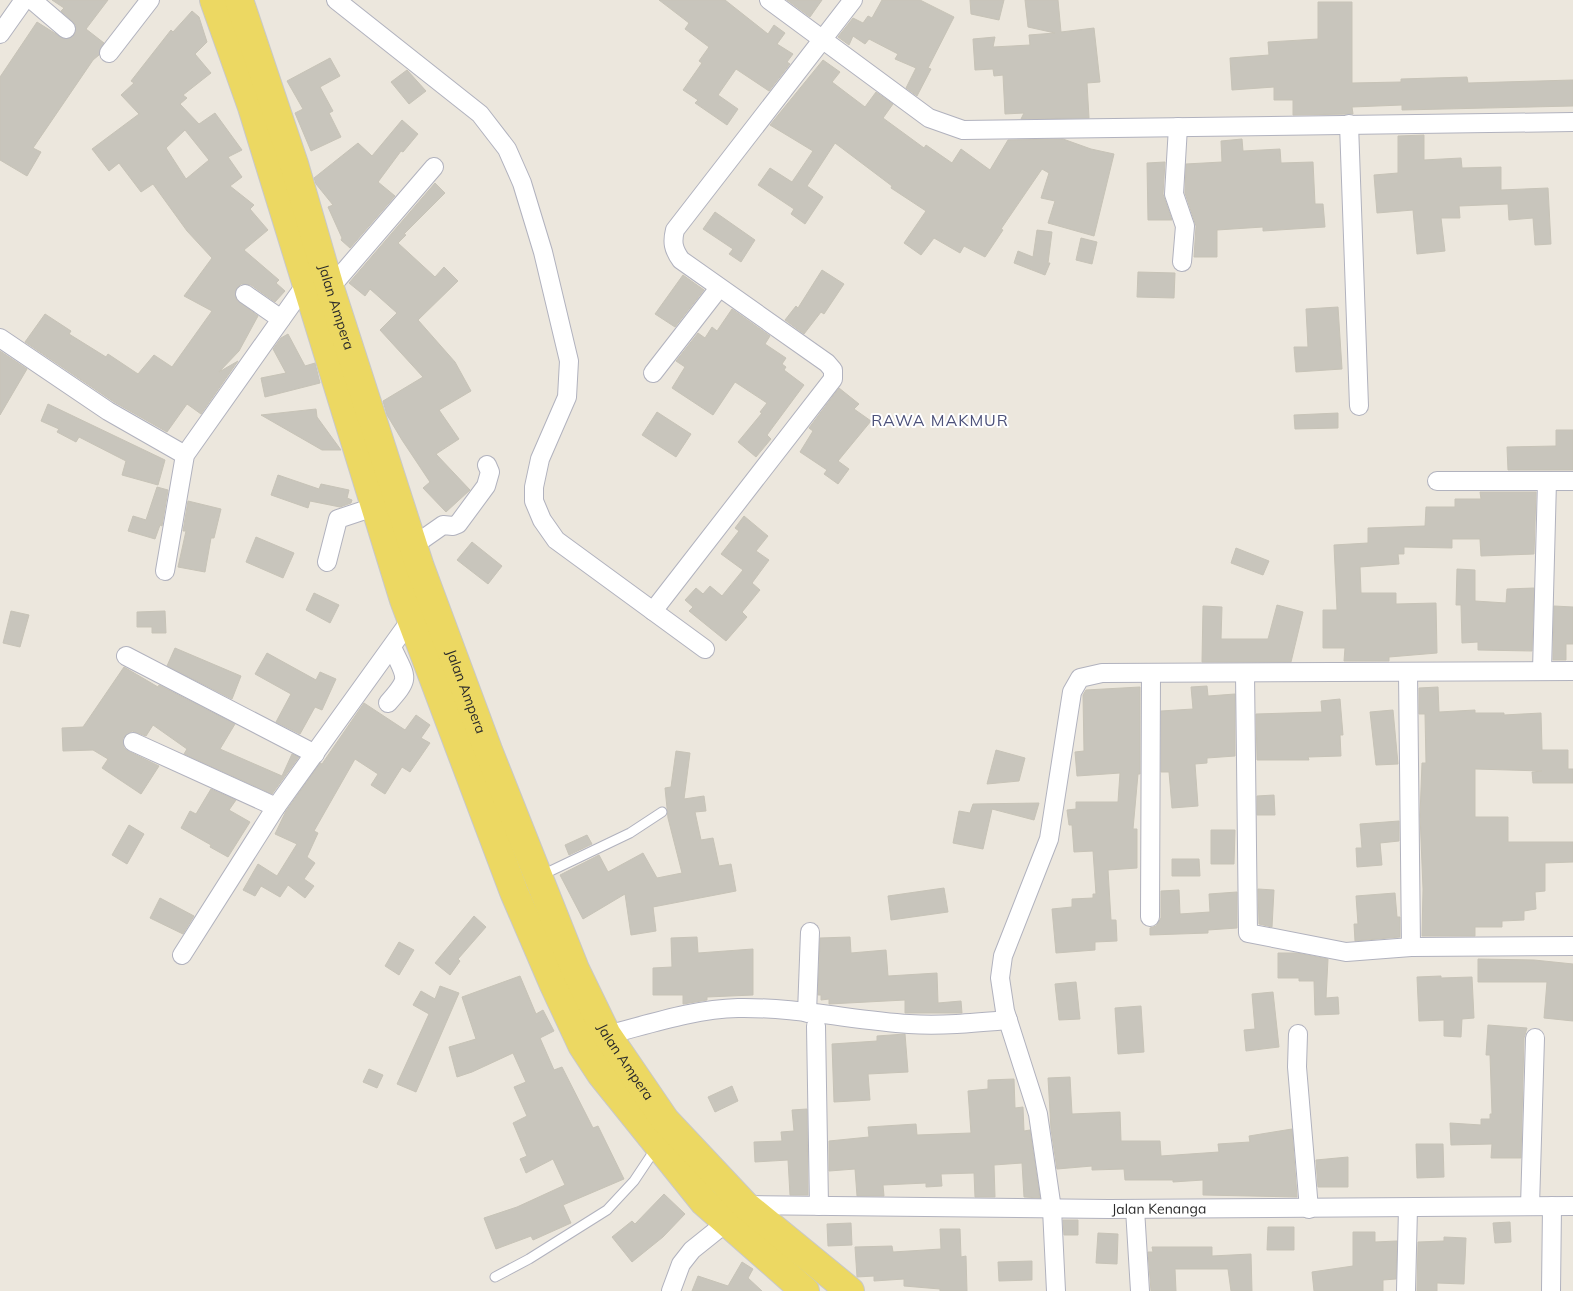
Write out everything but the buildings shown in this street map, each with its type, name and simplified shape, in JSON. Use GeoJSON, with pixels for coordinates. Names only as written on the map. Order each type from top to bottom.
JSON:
{"type":"FeatureCollection","features":[{"type":"Feature","properties":{"kind":"main road","name":"Jalan Ampera"},"geometry":{"type":"LineString","coordinates":[[214,0],[318,286],[376,470],[413,546],[444,632],[575,969],[607,1035],[665,1120],[736,1214],[806,1291]]}},
{"type":"Feature","properties":{"kind":"main road","name":"Jalan Ampera"},"geometry":{"type":"LineString","coordinates":[[239,0],[294,164],[318,286]]}},
{"type":"Feature","properties":{"kind":"main road","name":"Jalan Ampera"},"geometry":{"type":"LineString","coordinates":[[376,470],[374,506],[412,618],[514,892],[582,1045],[602,1074],[704,1202],[736,1214],[850,1291]]}},
{"type":"Feature","properties":{"kind":"street"},"geometry":{"type":"LineString","coordinates":[[0,34],[24,0]]}},
{"type":"Feature","properties":{"kind":"street"},"geometry":{"type":"LineString","coordinates":[[32,0],[66,29]]}},
{"type":"Feature","properties":{"kind":"street"},"geometry":{"type":"LineString","coordinates":[[109,53],[150,0]]}},
{"type":"Feature","properties":{"kind":"street"},"geometry":{"type":"LineString","coordinates":[[336,0],[480,114],[507,149],[522,183],[562,327],[569,361],[567,397],[540,460],[534,487],[534,501],[542,520],[556,540],[705,649]]}},
{"type":"Feature","properties":{"kind":"street"},"geometry":{"type":"LineString","coordinates":[[769,0],[929,118],[963,130],[1573,122]]}},
{"type":"Feature","properties":{"kind":"street"},"geometry":{"type":"LineString","coordinates":[[653,610],[833,379],[832,370],[827,363],[681,260],[674,250],[676,230],[853,0]]}},
{"type":"Feature","properties":{"kind":"street"},"geometry":{"type":"LineString","coordinates":[[1349,124],[1359,406]]}},
{"type":"Feature","properties":{"kind":"street"},"geometry":{"type":"LineString","coordinates":[[1178,127],[1174,194],[1185,226],[1182,262]]}},
{"type":"Feature","properties":{"kind":"street"},"geometry":{"type":"LineString","coordinates":[[165,571],[185,455],[281,319],[318,286],[434,167]]}},
{"type":"Feature","properties":{"kind":"street"},"geometry":{"type":"LineString","coordinates":[[653,373],[719,288]]}},
{"type":"Feature","properties":{"kind":"street"},"geometry":{"type":"LineString","coordinates":[[245,294],[281,319]]}},
{"type":"Feature","properties":{"kind":"street"},"geometry":{"type":"LineString","coordinates":[[0,338],[116,416],[185,455]]}},
{"type":"Feature","properties":{"kind":"street"},"geometry":{"type":"LineString","coordinates":[[413,546],[442,525],[453,526],[458,524],[486,486],[490,472],[487,465]]}},
{"type":"Feature","properties":{"kind":"street"},"geometry":{"type":"LineString","coordinates":[[1437,481],[1573,481]]}},
{"type":"Feature","properties":{"kind":"street"},"geometry":{"type":"LineString","coordinates":[[1542,671],[1547,481]]}},
{"type":"Feature","properties":{"kind":"street"},"geometry":{"type":"LineString","coordinates":[[327,562],[338,519],[374,506]]}},
{"type":"Feature","properties":{"kind":"street"},"geometry":{"type":"LineString","coordinates":[[182,955],[276,807],[412,618]]}},
{"type":"Feature","properties":{"kind":"street"},"geometry":{"type":"LineString","coordinates":[[388,703],[404,685],[405,679],[392,647]]}},
{"type":"Feature","properties":{"kind":"street"},"geometry":{"type":"LineString","coordinates":[[126,656],[315,754]]}},
{"type":"Feature","properties":{"kind":"street"},"geometry":{"type":"LineString","coordinates":[[1056,1291],[1052,1209],[1038,1114],[1008,1020],[1000,978],[1003,956],[1049,838],[1072,692],[1080,678],[1088,675],[1151,673],[1573,671]]}},
{"type":"Feature","properties":{"kind":"street"},"geometry":{"type":"LineString","coordinates":[[1408,672],[1410,947]]}},
{"type":"Feature","properties":{"kind":"street"},"geometry":{"type":"LineString","coordinates":[[1150,917],[1151,673]]}},
{"type":"Feature","properties":{"kind":"street"},"geometry":{"type":"LineString","coordinates":[[1245,673],[1247,933],[1346,952],[1410,947],[1573,946]]}},
{"type":"Feature","properties":{"kind":"street"},"geometry":{"type":"LineString","coordinates":[[133,742],[276,807]]}},
{"type":"Feature","properties":{"kind":"street"},"geometry":{"type":"LineString","coordinates":[[810,932],[811,1019],[818,1206]]}},
{"type":"Feature","properties":{"kind":"street"},"geometry":{"type":"LineString","coordinates":[[607,1035],[695,1013],[737,1008],[811,1019],[908,1024],[958,1024],[1008,1020]]}},
{"type":"Feature","properties":{"kind":"street"},"geometry":{"type":"LineString","coordinates":[[1298,1034],[1297,1067],[1309,1208]]}},
{"type":"Feature","properties":{"kind":"street"},"geometry":{"type":"LineString","coordinates":[[1530,1206],[1535,1038]]}},
{"type":"Feature","properties":{"kind":"street","name":"Jalan Kenanga"},"geometry":{"type":"LineString","coordinates":[[736,1214],[818,1206],[1052,1209],[1573,1206]]}},
{"type":"Feature","properties":{"kind":"street"},"geometry":{"type":"LineString","coordinates":[[1551,1291],[1552,1206]]}},
{"type":"Feature","properties":{"kind":"street"},"geometry":{"type":"LineString","coordinates":[[1406,1291],[1408,1208]]}},
{"type":"Feature","properties":{"kind":"street"},"geometry":{"type":"LineString","coordinates":[[1135,1209],[1140,1291]]}},
{"type":"Feature","properties":{"kind":"street"},"geometry":{"type":"LineString","coordinates":[[671,1291],[681,1264],[736,1214]]}},
{"type":"Feature","properties":{"kind":"lane"},"geometry":{"type":"LineString","coordinates":[[538,877],[630,833],[662,812]]}},
{"type":"Feature","properties":{"kind":"lane"},"geometry":{"type":"LineString","coordinates":[[495,1278],[607,1210],[634,1181],[658,1145]]}},
{"type":"Feature","properties":{"kind":"district","name":"RAWA MAKMUR"},"geometry":{"type":"Point","coordinates":[940,420]}}]}
